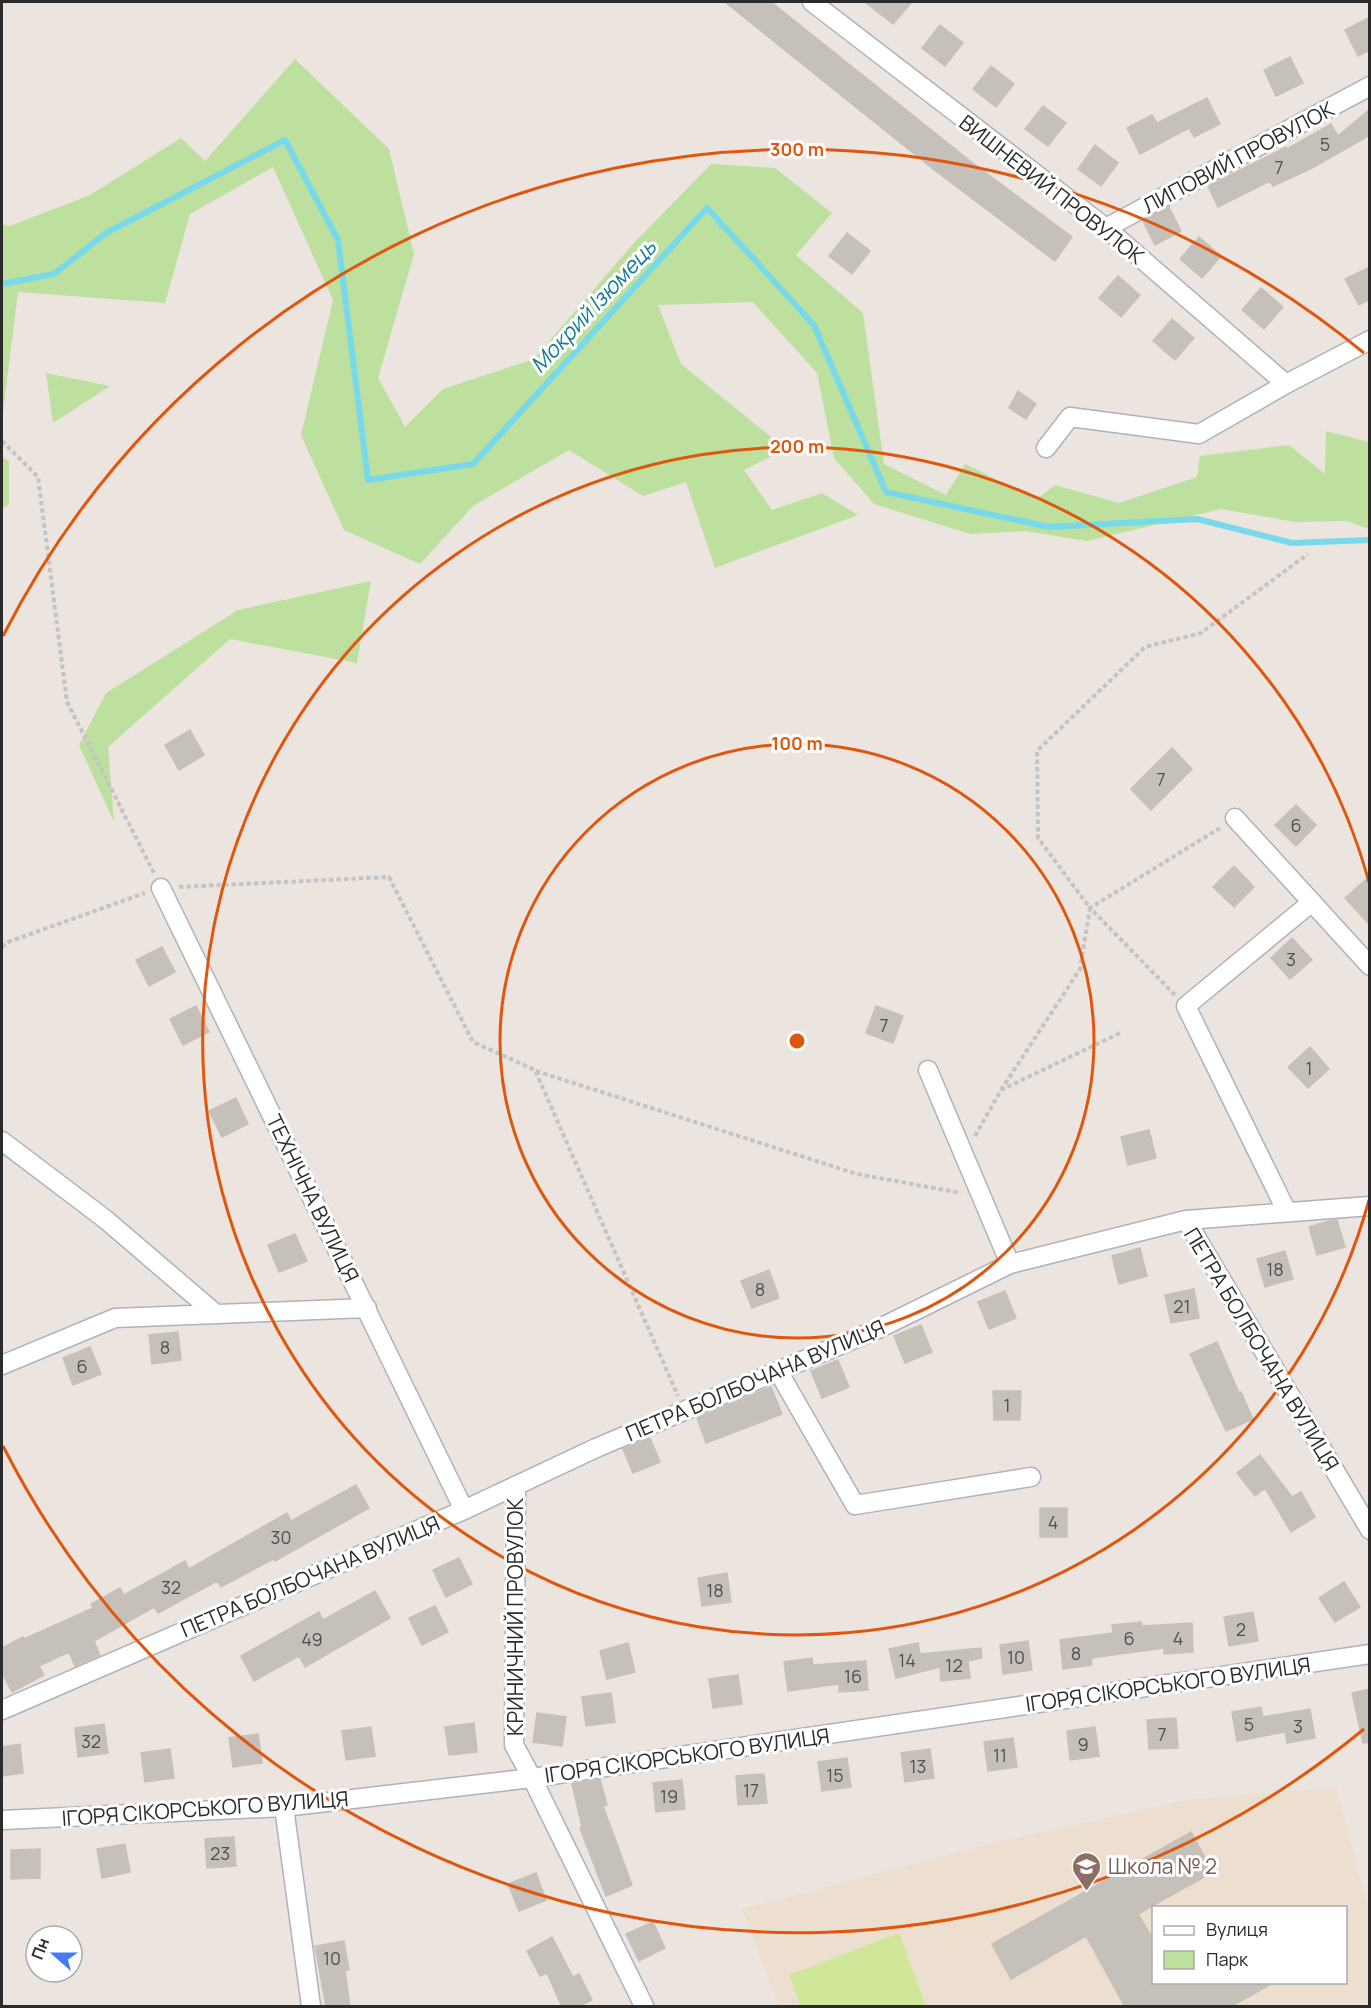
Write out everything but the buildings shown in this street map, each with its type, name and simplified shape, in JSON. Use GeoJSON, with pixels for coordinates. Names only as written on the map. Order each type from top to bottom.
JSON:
{"type":"FeatureCollection","features":[{"type":"Feature","properties":{"kind":"street","name":"ВИШНЕВИЙ ПРОВУЛОК"},"geometry":{"type":"LineString","coordinates":[[812,2],[1106,228],[1286,384]]}},
{"type":"Feature","properties":{"kind":"street","name":"ЛИПОВИЙ ПРОВУЛОК"},"geometry":{"type":"LineString","coordinates":[[1106,228],[1370,86]]}},
{"type":"Feature","properties":{"kind":"street"},"geometry":{"type":"LineString","coordinates":[[1046,448],[1070,417],[1199,434],[1286,384],[1370,340]]}},
{"type":"Feature","properties":{"kind":"street"},"geometry":{"type":"LineString","coordinates":[[1235,818],[1370,966]]}},
{"type":"Feature","properties":{"kind":"street","name":"ТЕХНІЧНА ВУЛИЦЯ"},"geometry":{"type":"LineString","coordinates":[[161,888],[464,1510]]}},
{"type":"Feature","properties":{"kind":"street"},"geometry":{"type":"LineString","coordinates":[[1287,1212],[1186,1006],[1312,902]]}},
{"type":"Feature","properties":{"kind":"street"},"geometry":{"type":"LineString","coordinates":[[928,1070],[1010,1264]]}},
{"type":"Feature","properties":{"kind":"street"},"geometry":{"type":"LineString","coordinates":[[2,1142],[105,1219],[216,1314]]}},
{"type":"Feature","properties":{"kind":"street"},"geometry":{"type":"LineString","coordinates":[[1186,1220],[1370,1206]]}},
{"type":"Feature","properties":{"kind":"street","name":"ПЕТРА БОЛБОЧАНА ВУЛИЦЯ"},"geometry":{"type":"LineString","coordinates":[[2,1710],[464,1510],[596,1448],[878,1329],[1010,1264],[1186,1220],[1370,1530]]}},
{"type":"Feature","properties":{"kind":"street"},"geometry":{"type":"LineString","coordinates":[[2,1365],[115,1318],[367,1308]]}},
{"type":"Feature","properties":{"kind":"street"},"geometry":{"type":"LineString","coordinates":[[778,1371],[855,1505],[1030,1477]]}},
{"type":"Feature","properties":{"kind":"street","name":"КРИНИЧНИЙ ПРОВУЛОК"},"geometry":{"type":"LineString","coordinates":[[516,1485],[514,1745],[644,2007]]}},
{"type":"Feature","properties":{"kind":"street","name":"ІГОРЯ СІКОРСЬКОГО ВУЛИЦЯ"},"geometry":{"type":"LineString","coordinates":[[2,1820],[284,1807],[532,1778],[1370,1654]]}},
{"type":"Feature","properties":{"kind":"street"},"geometry":{"type":"LineString","coordinates":[[284,1807],[310,2007]]}},
{"type":"Feature","properties":{"kind":"path"},"geometry":{"type":"LineString","coordinates":[[2,441],[38,477],[67,702],[161,888]]}},
{"type":"Feature","properties":{"kind":"path"},"geometry":{"type":"LineString","coordinates":[[1186,1006],[1090,908],[1038,838],[1037,751],[1145,647],[1201,633],[1308,554]]}},
{"type":"Feature","properties":{"kind":"path"},"geometry":{"type":"LineString","coordinates":[[964,1155],[1001,1090],[1080,969],[1090,908],[1235,818]]}},
{"type":"Feature","properties":{"kind":"path"},"geometry":{"type":"LineString","coordinates":[[2,942],[8,942],[161,888],[389,877],[473,1042],[535,1070],[857,1174],[982,1197]]}},
{"type":"Feature","properties":{"kind":"path"},"geometry":{"type":"LineString","coordinates":[[2,947],[8,942]]}},
{"type":"Feature","properties":{"kind":"path"},"geometry":{"type":"LineString","coordinates":[[1001,1090],[1122,1032]]}},
{"type":"Feature","properties":{"kind":"path"},"geometry":{"type":"LineString","coordinates":[[535,1070],[685,1410]]}},
{"type":"Feature","properties":{"kind":"shaded area","name":"Школа № 2"},"geometry":{"type":"Polygon","coordinates":[[[1336,1787],[1369,1912],[1369,2005],[779,2006],[742,1909],[1000,1841],[1192,1799],[1336,1787]]]}},
{"type":"Feature","properties":{"kind":"green space"},"geometry":{"type":"Polygon","coordinates":[[[295,59],[389,149],[414,254],[378,378],[405,427],[443,389],[534,359],[633,244],[711,164],[775,168],[832,213],[796,255],[863,313],[884,464],[946,495],[965,464],[1037,499],[1055,485],[1119,503],[1197,477],[1200,456],[1289,445],[1325,474],[1326,431],[1369,442],[1369,529],[1346,521],[1296,522],[1221,509],[1087,541],[1025,531],[970,534],[874,504],[834,458],[817,373],[753,302],[658,305],[681,364],[786,449],[744,470],[772,510],[822,493],[858,515],[715,568],[686,482],[643,496],[569,450],[473,506],[420,564],[344,530],[301,435],[333,300],[273,167],[190,214],[165,303],[18,292],[2,420],[2,224],[10,226],[90,195],[181,138],[205,161],[295,59]]]}},
{"type":"Feature","properties":{"kind":"green space"},"geometry":{"type":"Polygon","coordinates":[[[46,373],[110,386],[53,423],[46,373]]]}},
{"type":"Feature","properties":{"kind":"green space"},"geometry":{"type":"Polygon","coordinates":[[[2,457],[9,461],[9,504],[2,509],[2,457]]]}},
{"type":"Feature","properties":{"kind":"green space"},"geometry":{"type":"Polygon","coordinates":[[[371,581],[357,663],[230,639],[108,747],[114,822],[79,745],[106,693],[238,610],[371,581]]]}},
{"type":"Feature","properties":{"kind":"green space"},"geometry":{"type":"Polygon","coordinates":[[[899,1933],[926,2006],[801,2006],[789,1975],[899,1933]]]}},
{"type":"Feature","properties":{"kind":"waterway","name":"Мокрий Ізюмець"},"geometry":{"type":"LineString","coordinates":[[2,284],[54,274],[106,233],[285,140],[338,240],[368,480],[473,464],[707,208],[814,325],[886,492],[1049,527],[1197,519],[1292,543],[1370,540]]}},
{"type":"Feature","properties":{"kind":"place","name":"Школа № 2"},"geometry":{"type":"Point","coordinates":[1087,1892]}}]}
